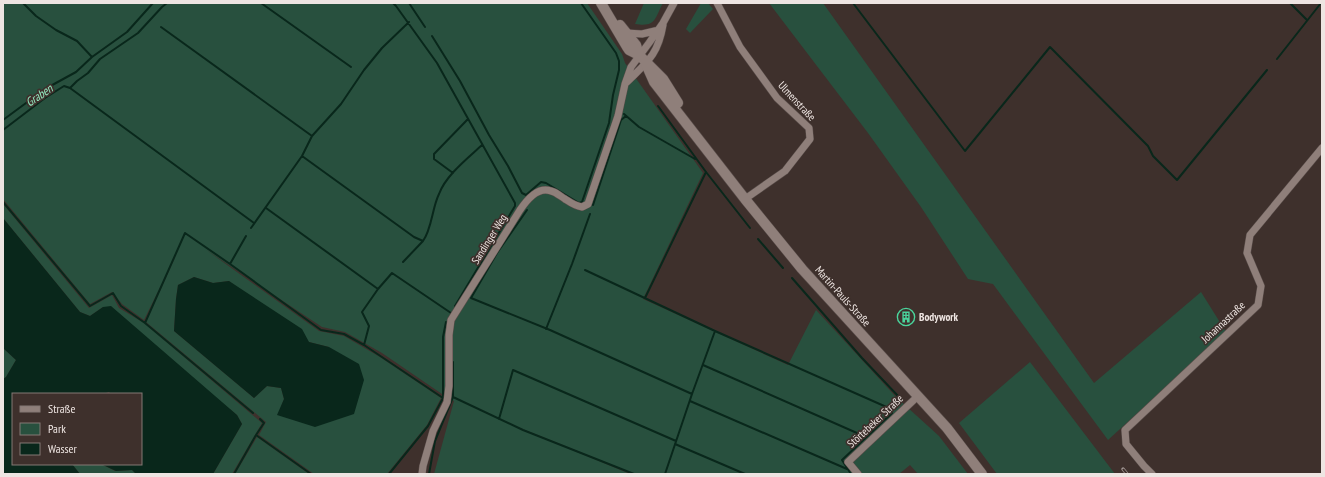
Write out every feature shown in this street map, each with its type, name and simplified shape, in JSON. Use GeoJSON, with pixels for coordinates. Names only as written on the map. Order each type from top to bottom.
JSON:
{"type":"FeatureCollection","features":[{"type":"Feature","properties":{"kind":"street","name":"Martin-Pauls-Straße"},"geometry":{"type":"LineString","coordinates":[[602,3],[636,45],[639,55],[646,64],[654,82],[745,199],[802,269],[947,428],[982,474]]}},
{"type":"Feature","properties":{"kind":"street","name":"Martin-Pauls-Straße"},"geometry":{"type":"LineString","coordinates":[[602,3],[629,50],[639,55]]}},
{"type":"Feature","properties":{"kind":"street"},"geometry":{"type":"LineString","coordinates":[[625,84],[646,64],[656,51],[661,38],[661,26],[674,3]]}},
{"type":"Feature","properties":{"kind":"street","name":"Ulmenstraße"},"geometry":{"type":"LineString","coordinates":[[717,3],[740,48],[777,98],[808,128],[810,139],[785,171],[745,199]]}},
{"type":"Feature","properties":{"kind":"street"},"geometry":{"type":"LineString","coordinates":[[626,33],[642,34],[661,26]]}},
{"type":"Feature","properties":{"kind":"street","name":"Sandinger Weg"},"geometry":{"type":"LineString","coordinates":[[422,474],[431,437],[447,402],[449,386],[448,335],[451,320],[520,210],[528,200],[540,191],[546,190],[551,191],[576,206],[582,207],[588,204],[618,116],[630,67],[650,43],[661,26]]}},
{"type":"Feature","properties":{"kind":"street","name":"Johannastraße"},"geometry":{"type":"LineString","coordinates":[[1152,474],[1126,444],[1125,430],[1258,305],[1261,286],[1247,253],[1250,234],[1322,148]]}},
{"type":"Feature","properties":{"kind":"street","name":"Störtebeker Straße"},"geometry":{"type":"LineString","coordinates":[[858,474],[848,462],[918,396]]}},
{"type":"Feature","properties":{"kind":"green space"},"geometry":{"type":"Polygon","coordinates":[[[3,3],[587,3],[622,54],[625,63],[703,173],[643,299],[788,365],[816,310],[896,397],[939,436],[968,474],[918,474],[910,465],[899,474],[635,474],[510,424],[630,474],[434,474],[454,401],[382,353],[345,332],[322,327],[205,249],[319,331],[344,336],[380,357],[441,398],[427,425],[387,474],[314,474],[259,435],[266,422],[146,322],[178,251],[144,320],[122,304],[112,292],[90,304],[3,199],[3,3]],[[194,277],[178,285],[174,331],[254,398],[267,386],[281,388],[284,399],[278,415],[329,347],[309,342],[229,281],[213,283],[194,277]]]}},
{"type":"Feature","properties":{"kind":"green space"},"geometry":{"type":"Polygon","coordinates":[[[644,3],[663,3],[654,21],[642,25],[635,24],[644,3]]]}},
{"type":"Feature","properties":{"kind":"green space"},"geometry":{"type":"Polygon","coordinates":[[[701,3],[708,3],[713,9],[690,33],[686,29],[701,3]]]}},
{"type":"Feature","properties":{"kind":"green space"},"geometry":{"type":"Polygon","coordinates":[[[769,3],[823,3],[1094,383],[1201,292],[1226,332],[1108,440],[993,284],[968,279],[921,207],[868,133],[769,3]]]}},
{"type":"Feature","properties":{"kind":"green space"},"geometry":{"type":"Polygon","coordinates":[[[3,204],[89,308],[112,295],[119,308],[144,323],[262,423],[232,474],[213,474],[242,424],[237,415],[103,307],[90,316],[80,312],[3,218],[3,204]]]}},
{"type":"Feature","properties":{"kind":"green space"},"geometry":{"type":"Polygon","coordinates":[[[3,348],[16,360],[6,377],[3,379],[3,348]]]}},
{"type":"Feature","properties":{"kind":"green space"},"geometry":{"type":"Polygon","coordinates":[[[1030,362],[1115,474],[997,474],[959,423],[1030,362]]]}},
{"type":"Feature","properties":{"kind":"green space"},"geometry":{"type":"Polygon","coordinates":[[[257,437],[309,474],[235,474],[257,437]]]}},
{"type":"Feature","properties":{"kind":"green space"},"geometry":{"type":"Polygon","coordinates":[[[73,465],[103,465],[115,471],[132,470],[136,474],[80,474],[73,465]]]}},
{"type":"Feature","properties":{"kind":"water"},"geometry":{"type":"Polygon","coordinates":[[[3,218],[80,312],[90,316],[103,307],[111,306],[237,415],[242,424],[213,474],[136,474],[132,470],[116,471],[103,465],[142,465],[142,393],[12,393],[12,465],[73,465],[80,474],[3,474],[3,379],[6,377],[16,360],[3,348],[3,218]]]}},
{"type":"Feature","properties":{"kind":"water"},"geometry":{"type":"Polygon","coordinates":[[[194,277],[213,283],[229,281],[302,329],[309,342],[329,347],[359,364],[364,380],[354,414],[315,427],[277,415],[284,399],[281,388],[267,386],[254,398],[174,331],[178,285],[194,277]]]}},
{"type":"Feature","properties":{"kind":"waterway"},"geometry":{"type":"LineString","coordinates":[[23,3],[36,16],[56,30],[77,41],[92,57]]}},
{"type":"Feature","properties":{"kind":"waterway","name":"Graben"},"geometry":{"type":"LineString","coordinates":[[3,120],[45,89],[76,72],[92,57],[127,32],[153,3]]}},
{"type":"Feature","properties":{"kind":"waterway"},"geometry":{"type":"LineString","coordinates":[[70,88],[88,73],[100,59],[138,33],[167,3]]}},
{"type":"Feature","properties":{"kind":"waterway"},"geometry":{"type":"LineString","coordinates":[[261,3],[351,67]]}},
{"type":"Feature","properties":{"kind":"waterway"},"geometry":{"type":"LineString","coordinates":[[393,3],[437,63],[515,203],[515,206],[455,306]]}},
{"type":"Feature","properties":{"kind":"waterway"},"geometry":{"type":"LineString","coordinates":[[409,3],[425,27]]}},
{"type":"Feature","properties":{"kind":"waterway"},"geometry":{"type":"LineString","coordinates":[[432,36],[460,81],[522,193],[526,195],[541,182],[546,183],[579,203],[582,202],[609,123],[613,95],[619,70],[619,61],[616,53],[581,3]]}},
{"type":"Feature","properties":{"kind":"waterway"},"geometry":{"type":"LineString","coordinates":[[853,3],[965,151],[1050,47],[1148,146],[1153,156],[1177,180],[1267,70]]}},
{"type":"Feature","properties":{"kind":"waterway"},"geometry":{"type":"LineString","coordinates":[[1290,3],[1307,20]]}},
{"type":"Feature","properties":{"kind":"waterway"},"geometry":{"type":"LineString","coordinates":[[1277,59],[1321,3]]}},
{"type":"Feature","properties":{"kind":"waterway"},"geometry":{"type":"LineString","coordinates":[[251,228],[302,156],[312,136],[341,104],[364,70],[382,48],[409,22]]}},
{"type":"Feature","properties":{"kind":"waterway"},"geometry":{"type":"LineString","coordinates":[[161,27],[312,136]]}},
{"type":"Feature","properties":{"kind":"waterway","name":"Graben"},"geometry":{"type":"LineString","coordinates":[[3,130],[45,98],[64,86],[70,88],[254,223]]}},
{"type":"Feature","properties":{"kind":"waterway"},"geometry":{"type":"LineString","coordinates":[[658,106],[706,172],[750,228]]}},
{"type":"Feature","properties":{"kind":"waterway"},"geometry":{"type":"LineString","coordinates":[[624,114],[639,127],[695,159]]}},
{"type":"Feature","properties":{"kind":"waterway"},"geometry":{"type":"LineString","coordinates":[[593,205],[621,120],[626,116]]}},
{"type":"Feature","properties":{"kind":"waterway"},"geometry":{"type":"LineString","coordinates":[[453,173],[434,159],[434,154],[468,119]]}},
{"type":"Feature","properties":{"kind":"waterway"},"geometry":{"type":"LineString","coordinates":[[302,156],[414,237],[423,241],[428,231],[442,187],[458,167],[482,145]]}},
{"type":"Feature","properties":{"kind":"waterway"},"geometry":{"type":"LineString","coordinates":[[645,298],[706,172]]}},
{"type":"Feature","properties":{"kind":"waterway"},"geometry":{"type":"LineString","coordinates":[[3,202],[90,306],[113,293],[121,306],[145,323],[253,413]]}},
{"type":"Feature","properties":{"kind":"waterway"},"geometry":{"type":"LineString","coordinates":[[266,208],[378,289]]}},
{"type":"Feature","properties":{"kind":"waterway"},"geometry":{"type":"LineString","coordinates":[[527,210],[497,253],[471,298],[550,330],[692,394]]}},
{"type":"Feature","properties":{"kind":"waterway"},"geometry":{"type":"LineString","coordinates":[[546,329],[590,214]]}},
{"type":"Feature","properties":{"kind":"waterway"},"geometry":{"type":"LineString","coordinates":[[145,323],[185,233],[321,330],[344,334],[364,345],[443,398]]}},
{"type":"Feature","properties":{"kind":"waterway"},"geometry":{"type":"LineString","coordinates":[[230,264],[246,236]]}},
{"type":"Feature","properties":{"kind":"waterway"},"geometry":{"type":"LineString","coordinates":[[758,239],[783,268]]}},
{"type":"Feature","properties":{"kind":"waterway"},"geometry":{"type":"LineString","coordinates":[[403,262],[423,241]]}},
{"type":"Feature","properties":{"kind":"waterway"},"geometry":{"type":"LineString","coordinates":[[585,270],[715,331],[891,409],[898,404],[899,397],[862,358],[792,278]]}},
{"type":"Feature","properties":{"kind":"waterway"},"geometry":{"type":"LineString","coordinates":[[364,345],[369,326],[362,312],[378,289],[392,273],[451,313]]}},
{"type":"Feature","properties":{"kind":"waterway"},"geometry":{"type":"LineString","coordinates":[[389,474],[428,426],[443,398],[443,337],[446,322]]}},
{"type":"Feature","properties":{"kind":"waterway"},"geometry":{"type":"LineString","coordinates":[[665,474],[715,331]]}},
{"type":"Feature","properties":{"kind":"waterway"},"geometry":{"type":"LineString","coordinates":[[429,474],[435,441],[453,397],[453,362]]}},
{"type":"Feature","properties":{"kind":"waterway"},"geometry":{"type":"LineString","coordinates":[[703,365],[866,437]]}},
{"type":"Feature","properties":{"kind":"waterway"},"geometry":{"type":"LineString","coordinates":[[499,419],[513,370],[676,441]]}},
{"type":"Feature","properties":{"kind":"waterway"},"geometry":{"type":"LineString","coordinates":[[453,397],[523,430],[634,474]]}},
{"type":"Feature","properties":{"kind":"waterway"},"geometry":{"type":"LineString","coordinates":[[690,401],[847,469]]}},
{"type":"Feature","properties":{"kind":"waterway"},"geometry":{"type":"LineString","coordinates":[[851,474],[842,460],[892,413],[891,409]]}},
{"type":"Feature","properties":{"kind":"waterway"},"geometry":{"type":"LineString","coordinates":[[256,435],[264,423],[260,419]]}},
{"type":"Feature","properties":{"kind":"waterway"},"geometry":{"type":"LineString","coordinates":[[234,474],[256,435],[311,474]]}},
{"type":"Feature","properties":{"kind":"waterway"},"geometry":{"type":"LineString","coordinates":[[675,444],[745,474]]}},
{"type":"Feature","properties":{"kind":"railway"},"geometry":{"type":"LineString","coordinates":[[1123,469],[1127,474]]}},
{"type":"Feature","properties":{"kind":"place","name":"Bodywork"},"geometry":{"type":"Point","coordinates":[906,317]}}]}
